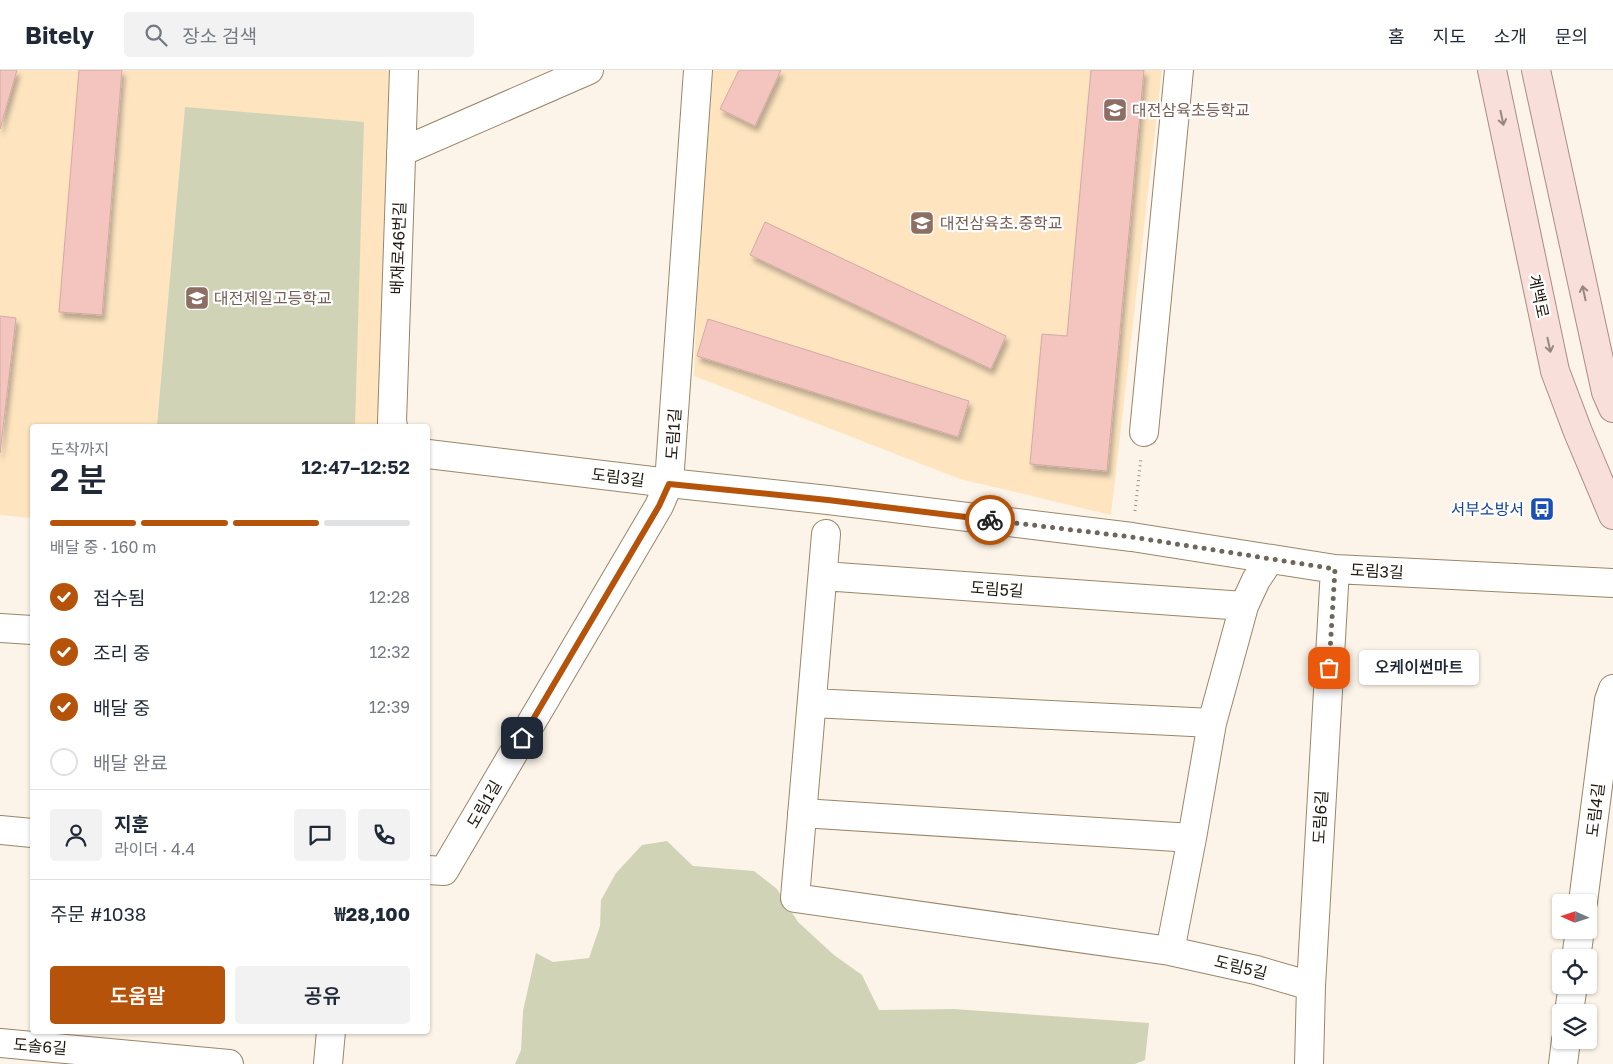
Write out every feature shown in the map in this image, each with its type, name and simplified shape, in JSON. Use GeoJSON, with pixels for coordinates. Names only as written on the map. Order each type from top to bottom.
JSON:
{"type":"FeatureCollection","features":[{"type":"Feature","properties":{"kind":"main road","name":"계백로"},"geometry":{"type":"LineString","coordinates":[[1492,70],[1555,371],[1613,515]]}},
{"type":"Feature","properties":{"kind":"main road"},"geometry":{"type":"LineString","coordinates":[[1536,70],[1606,392],[1613,408]]}},
{"type":"Feature","properties":{"kind":"main road"},"geometry":{"type":"LineString","coordinates":[[1600,365],[1613,390]]}},
{"type":"Feature","properties":{"kind":"street","name":"배재로46번길"},"geometry":{"type":"LineString","coordinates":[[393,424],[404,70]]}},
{"type":"Feature","properties":{"kind":"street"},"geometry":{"type":"LineString","coordinates":[[401,152],[590,70]]}},
{"type":"Feature","properties":{"kind":"street","name":"도림1길"},"geometry":{"type":"LineString","coordinates":[[430,870],[444,871],[659,506],[669,484],[698,70]]}},
{"type":"Feature","properties":{"kind":"street"},"geometry":{"type":"LineString","coordinates":[[1144,432],[1179,70]]}},
{"type":"Feature","properties":{"kind":"street","name":"도림3길"},"geometry":{"type":"LineString","coordinates":[[430,454],[669,484],[828,500],[1132,537],[1335,569],[1613,583]]}},
{"type":"Feature","properties":{"kind":"street"},"geometry":{"type":"LineString","coordinates":[[822,576],[826,534]]}},
{"type":"Feature","properties":{"kind":"street"},"geometry":{"type":"LineString","coordinates":[[1170,951],[1212,723],[1244,606],[1256,580],[1270,559]]}},
{"type":"Feature","properties":{"kind":"street","name":"도림6길"},"geometry":{"type":"LineString","coordinates":[[1308,1064],[1335,569]]}},
{"type":"Feature","properties":{"kind":"street","name":"도림5길"},"geometry":{"type":"LineString","coordinates":[[1244,606],[822,576],[795,898],[1170,951],[1256,970],[1311,986]]}},
{"type":"Feature","properties":{"kind":"street"},"geometry":{"type":"LineString","coordinates":[[0,628],[30,630]]}},
{"type":"Feature","properties":{"kind":"street","name":"도림4길"},"geometry":{"type":"LineString","coordinates":[[1584,894],[1609,700],[1613,689]]}},
{"type":"Feature","properties":{"kind":"street"},"geometry":{"type":"LineString","coordinates":[[812,703],[1212,723]]}},
{"type":"Feature","properties":{"kind":"street"},"geometry":{"type":"LineString","coordinates":[[802,814],[1192,838]]}},
{"type":"Feature","properties":{"kind":"street"},"geometry":{"type":"LineString","coordinates":[[0,830],[30,833]]}},
{"type":"Feature","properties":{"kind":"street"},"geometry":{"type":"LineString","coordinates":[[328,1064],[332,1034]]}},
{"type":"Feature","properties":{"kind":"street","name":"도솔6길"},"geometry":{"type":"LineString","coordinates":[[15,1051],[126,1043],[229,1064]]}},
{"type":"Feature","properties":{"kind":"street"},"geometry":{"type":"LineString","coordinates":[[1563,1064],[1565,1049]]}},
{"type":"Feature","properties":{"kind":"path"},"geometry":{"type":"LineString","coordinates":[[1132,537],[1144,432]]}},
{"type":"Feature","properties":{"kind":"shaded area","name":"대전제일고등학교"},"geometry":{"type":"Polygon","coordinates":[[[0,70],[398,70],[384,424],[30,424],[30,518],[0,515],[0,70]]]}},
{"type":"Feature","properties":{"kind":"shaded area","name":"대전삼육초.중학교"},"geometry":{"type":"Polygon","coordinates":[[[706,70],[1162,70],[1111,515],[960,479],[694,376],[706,70]]]}},
{"type":"Feature","properties":{"kind":"green space"},"geometry":{"type":"Polygon","coordinates":[[[185,107],[364,122],[355,424],[157,424],[185,107]]]}},
{"type":"Feature","properties":{"kind":"green space"},"geometry":{"type":"Polygon","coordinates":[[[667,841],[693,866],[754,871],[777,889],[798,922],[834,955],[862,975],[879,1010],[954,1009],[1149,1023],[1145,1060],[1135,1064],[515,1064],[521,1050],[523,1011],[536,953],[553,962],[589,958],[600,926],[601,900],[616,873],[642,845],[667,841]]]}},
{"type":"Feature","properties":{"kind":"building"},"geometry":{"type":"Polygon","coordinates":[[[0,70],[17,70],[0,129],[0,70]]]}},
{"type":"Feature","properties":{"kind":"building"},"geometry":{"type":"Polygon","coordinates":[[[79,70],[122,70],[102,315],[59,312],[79,70]]]}},
{"type":"Feature","properties":{"kind":"building"},"geometry":{"type":"Polygon","coordinates":[[[739,70],[781,70],[755,126],[720,109],[739,70]]]}},
{"type":"Feature","properties":{"kind":"building"},"geometry":{"type":"Polygon","coordinates":[[[1091,70],[1144,70],[1107,471],[1030,464],[1042,334],[1067,336],[1091,70]]]}},
{"type":"Feature","properties":{"kind":"building"},"geometry":{"type":"Polygon","coordinates":[[[765,222],[1006,336],[991,369],[750,255],[765,222]]]}},
{"type":"Feature","properties":{"kind":"building"},"geometry":{"type":"Polygon","coordinates":[[[0,316],[16,318],[0,453],[0,316]]]}},
{"type":"Feature","properties":{"kind":"building"},"geometry":{"type":"Polygon","coordinates":[[[708,319],[969,401],[958,437],[697,356],[708,319]]]}},
{"type":"Feature","properties":{"kind":"way so far"},"geometry":{"type":"LineString","coordinates":[[990,520],[1132,537],[1335,569],[1329,668]]}},
{"type":"Feature","properties":{"kind":"place","name":"대전삼육초등학교"},"geometry":{"type":"Point","coordinates":[1115,110]}},
{"type":"Feature","properties":{"kind":"place","name":"대전삼육초.중학교"},"geometry":{"type":"Point","coordinates":[922,223]}},
{"type":"Feature","properties":{"kind":"place","name":"대전제일고등학교"},"geometry":{"type":"Point","coordinates":[197,298]}},
{"type":"Feature","properties":{"kind":"place","name":"서부소방서"},"geometry":{"type":"Point","coordinates":[1542,509]}},
{"type":"Feature","properties":{"kind":"place","name":"오케이썬마트"},"geometry":{"type":"Point","coordinates":[1329,668]}},
{"type":"Feature","properties":{"kind":"route"},"geometry":{"type":"LineString","coordinates":[[522,738],[659,506],[669,484],[828,500],[990,520]]}}]}
